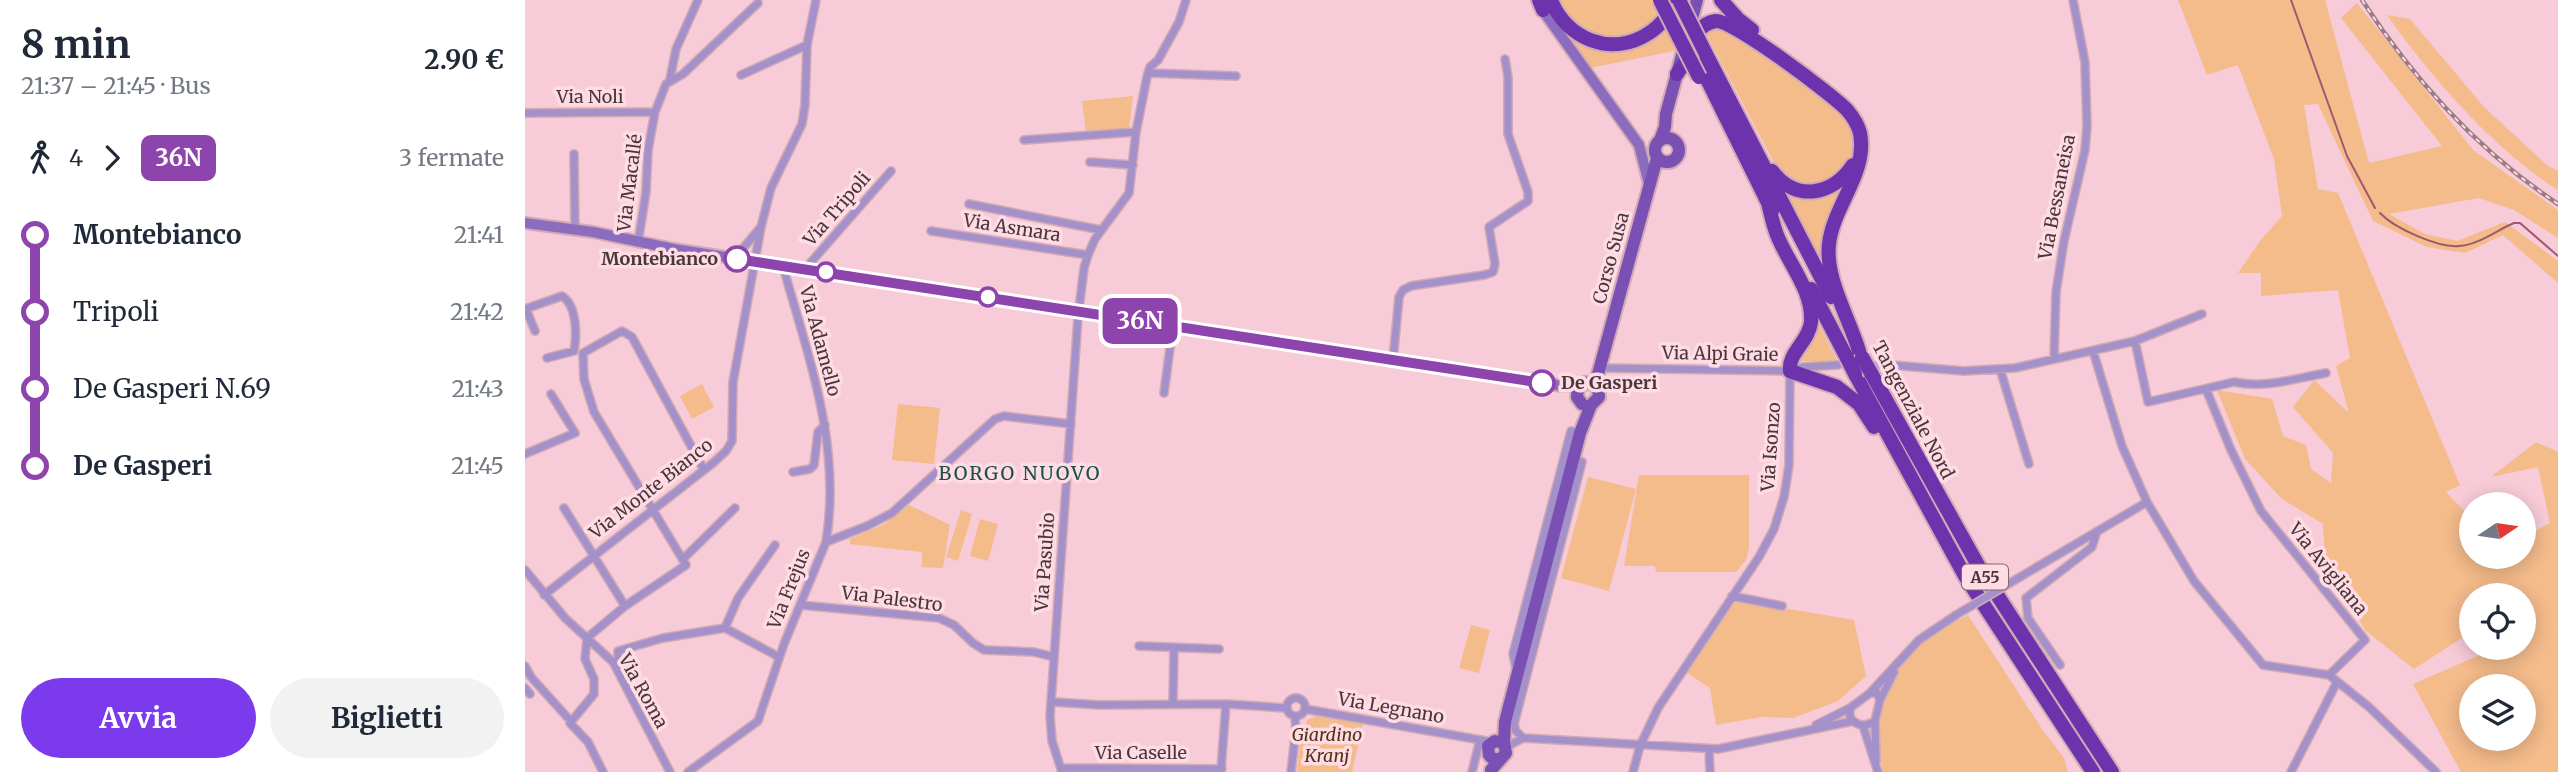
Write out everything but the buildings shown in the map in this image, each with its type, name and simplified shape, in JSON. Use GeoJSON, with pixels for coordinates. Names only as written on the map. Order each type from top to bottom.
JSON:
{"type":"FeatureCollection","features":[{"type":"Feature","properties":{"kind":"highway"},"geometry":{"type":"LineString","coordinates":[[1660,0],[1701,64]]}},
{"type":"Feature","properties":{"kind":"highway"},"geometry":{"type":"LineString","coordinates":[[1666,0],[1701,64]]}},
{"type":"Feature","properties":{"kind":"highway"},"geometry":{"type":"LineString","coordinates":[[1678,0],[1701,64]]}},
{"type":"Feature","properties":{"kind":"highway"},"geometry":{"type":"LineString","coordinates":[[1542,2],[1555,11],[1570,30],[1589,40],[1610,45],[1632,42],[1651,32],[1666,18],[1678,0]]}},
{"type":"Feature","properties":{"kind":"highway"},"geometry":{"type":"LineString","coordinates":[[1707,0],[1842,105],[1853,118],[1861,141],[1857,172],[1831,232],[1828,259],[1832,279],[1851,324],[1852,358]]}},
{"type":"Feature","properties":{"kind":"highway"},"geometry":{"type":"LineString","coordinates":[[1721,0],[1738,19],[1808,80]]}},
{"type":"Feature","properties":{"kind":"highway"},"geometry":{"type":"LineString","coordinates":[[1677,74],[1695,35],[1716,21],[1728,24],[1766,48]]}},
{"type":"Feature","properties":{"kind":"highway","name":"Tangenziale Nord"},"geometry":{"type":"LineString","coordinates":[[1701,64],[1716,100],[1768,203],[1852,358],[1875,369],[1979,567],[2112,772]]}},
{"type":"Feature","properties":{"kind":"highway","name":"Tangenziale Nord"},"geometry":{"type":"LineString","coordinates":[[1701,64],[1733,107],[1852,358],[1855,374],[1906,470],[1965,576],[2093,772]]}},
{"type":"Feature","properties":{"kind":"highway"},"geometry":{"type":"LineString","coordinates":[[1733,107],[1747,122],[1771,169],[1778,178],[1794,189],[1813,191],[1833,186],[1846,177],[1858,158]]}},
{"type":"Feature","properties":{"kind":"highway"},"geometry":{"type":"LineString","coordinates":[[1768,203],[1776,234],[1806,292],[1810,312],[1809,331],[1789,362],[1790,371],[1827,382],[1848,395],[1868,416],[1888,454],[1906,470]]}},
{"type":"Feature","properties":{"kind":"main road"},"geometry":{"type":"LineString","coordinates":[[1666,135],[1678,144],[1679,153],[1673,161],[1662,160],[1655,146],[1666,135],[1666,114],[1697,0]]}},
{"type":"Feature","properties":{"kind":"main road","name":"Corso Susa"},"geometry":{"type":"LineString","coordinates":[[1585,393],[1601,368],[1652,178],[1662,160]]}},
{"type":"Feature","properties":{"kind":"main road","name":"Corso Susa"},"geometry":{"type":"LineString","coordinates":[[1494,752],[1509,717],[1517,673],[1536,621],[1539,572],[1578,461],[1585,393],[1603,354]]}},
{"type":"Feature","properties":{"kind":"street","name":"Via Macallé"},"geometry":{"type":"LineString","coordinates":[[638,243],[646,192],[647,150],[655,112],[670,79],[676,49],[698,0]]}},
{"type":"Feature","properties":{"kind":"street","name":"Via Monte Bianco"},"geometry":{"type":"LineString","coordinates":[[544,595],[704,470],[726,451],[732,441],[733,382],[761,228],[771,188],[801,124],[805,105],[807,45],[816,0]]}},
{"type":"Feature","properties":{"kind":"street","name":"Via Pasubio"},"geometry":{"type":"LineString","coordinates":[[1061,770],[1050,730],[1078,312],[1088,255],[1101,230],[1129,193],[1136,132],[1149,73],[1179,22],[1186,0]]}},
{"type":"Feature","properties":{"kind":"street","name":"Via Bessaneisa"},"geometry":{"type":"LineString","coordinates":[[2054,359],[2056,292],[2064,241],[2085,150],[2087,126],[2085,62],[2073,0]]}},
{"type":"Feature","properties":{"kind":"street"},"geometry":{"type":"LineString","coordinates":[[1542,2],[1639,145],[1652,178]]}},
{"type":"Feature","properties":{"kind":"street"},"geometry":{"type":"LineString","coordinates":[[670,79],[683,74],[758,3]]}},
{"type":"Feature","properties":{"kind":"street"},"geometry":{"type":"LineString","coordinates":[[741,75],[807,45]]}},
{"type":"Feature","properties":{"kind":"street"},"geometry":{"type":"LineString","coordinates":[[1393,360],[1399,297],[1403,290],[1411,286],[1493,272],[1495,264],[1489,227],[1528,201],[1528,192],[1509,134],[1505,59]]}},
{"type":"Feature","properties":{"kind":"street"},"geometry":{"type":"LineString","coordinates":[[1149,73],[1236,76]]}},
{"type":"Feature","properties":{"kind":"street","name":"Via Noli"},"geometry":{"type":"LineString","coordinates":[[525,113],[655,112]]}},
{"type":"Feature","properties":{"kind":"street"},"geometry":{"type":"LineString","coordinates":[[1024,141],[1136,132]]}},
{"type":"Feature","properties":{"kind":"street"},"geometry":{"type":"LineString","coordinates":[[574,154],[575,229]]}},
{"type":"Feature","properties":{"kind":"street"},"geometry":{"type":"LineString","coordinates":[[1090,162],[1133,164]]}},
{"type":"Feature","properties":{"kind":"street","name":"Via Tripoli"},"geometry":{"type":"LineString","coordinates":[[806,269],[891,171]]}},
{"type":"Feature","properties":{"kind":"street"},"geometry":{"type":"LineString","coordinates":[[969,204],[1101,230]]}},
{"type":"Feature","properties":{"kind":"street"},"geometry":{"type":"LineString","coordinates":[[525,223],[575,229],[638,243],[783,266],[1562,386],[1585,393]]}},
{"type":"Feature","properties":{"kind":"street"},"geometry":{"type":"LineString","coordinates":[[735,258],[761,228]]}},
{"type":"Feature","properties":{"kind":"street","name":"Via Asmara"},"geometry":{"type":"LineString","coordinates":[[931,231],[1088,255]]}},
{"type":"Feature","properties":{"kind":"street","name":"Via Adamello"},"geometry":{"type":"LineString","coordinates":[[783,266],[810,356],[825,425],[831,466],[825,542]]}},
{"type":"Feature","properties":{"kind":"street"},"geometry":{"type":"LineString","coordinates":[[535,331],[525,309],[562,296],[566,298],[574,318],[574,351],[547,358]]}},
{"type":"Feature","properties":{"kind":"street"},"geometry":{"type":"LineString","coordinates":[[1875,369],[2000,369],[2135,341],[2202,314]]}},
{"type":"Feature","properties":{"kind":"street"},"geometry":{"type":"LineString","coordinates":[[1164,393],[1173,326]]}},
{"type":"Feature","properties":{"kind":"street"},"geometry":{"type":"LineString","coordinates":[[685,562],[594,412],[584,379],[583,353],[622,331],[632,337],[704,470]]}},
{"type":"Feature","properties":{"kind":"street"},"geometry":{"type":"LineString","coordinates":[[2135,341],[2148,402],[2234,382],[2246,385],[2290,381],[2326,373]]}},
{"type":"Feature","properties":{"kind":"street"},"geometry":{"type":"LineString","coordinates":[[2093,351],[2122,446],[2147,502],[2194,581],[2257,659],[2269,667],[2315,671],[2329,675],[2369,707],[2436,772]]}},
{"type":"Feature","properties":{"kind":"street","name":"Via Alpi Graie"},"geometry":{"type":"LineString","coordinates":[[1601,368],[1790,371],[1803,366],[1852,358]]}},
{"type":"Feature","properties":{"kind":"street"},"geometry":{"type":"LineString","coordinates":[[2000,369],[2029,464]]}},
{"type":"Feature","properties":{"kind":"street","name":"Via Isonzo"},"geometry":{"type":"LineString","coordinates":[[1633,772],[1640,746],[1658,708],[1766,544],[1780,514],[1789,466],[1790,371]]}},
{"type":"Feature","properties":{"kind":"street","name":"Via Avigliana"},"geometry":{"type":"LineString","coordinates":[[2206,388],[2231,450],[2261,511],[2365,639],[2329,675]]}},
{"type":"Feature","properties":{"kind":"street"},"geometry":{"type":"LineString","coordinates":[[525,454],[575,433],[551,394]]}},
{"type":"Feature","properties":{"kind":"street","name":"Via Frejus"},"geometry":{"type":"LineString","coordinates":[[688,772],[758,722],[779,657],[825,542],[892,513],[995,419],[1004,416],[1071,424]]}},
{"type":"Feature","properties":{"kind":"street","name":"Via Adamello"},"geometry":{"type":"LineString","coordinates":[[793,472],[814,465],[818,432],[825,425]]}},
{"type":"Feature","properties":{"kind":"street","name":"Corso Susa"},"geometry":{"type":"LineString","coordinates":[[1509,717],[1536,621],[1571,431],[1580,433]]}},
{"type":"Feature","properties":{"kind":"street"},"geometry":{"type":"LineString","coordinates":[[1806,731],[1850,708],[1897,667],[1919,640],[1956,615],[2147,502]]}},
{"type":"Feature","properties":{"kind":"street"},"geometry":{"type":"LineString","coordinates":[[565,508],[625,606]]}},
{"type":"Feature","properties":{"kind":"street"},"geometry":{"type":"LineString","coordinates":[[603,772],[588,742],[570,723],[594,694],[594,679],[585,659],[587,638],[685,562],[735,508]]}},
{"type":"Feature","properties":{"kind":"street"},"geometry":{"type":"LineString","coordinates":[[2060,665],[2028,618],[2026,598],[2092,547],[2098,531]]}},
{"type":"Feature","properties":{"kind":"street"},"geometry":{"type":"LineString","coordinates":[[725,628],[738,598],[775,545]]}},
{"type":"Feature","properties":{"kind":"street","name":"Via Roma"},"geometry":{"type":"LineString","coordinates":[[525,570],[544,595],[613,662],[670,772]]}},
{"type":"Feature","properties":{"kind":"street","name":"Corso Susa"},"geometry":{"type":"LineString","coordinates":[[1517,673],[1513,654],[1539,572]]}},
{"type":"Feature","properties":{"kind":"street"},"geometry":{"type":"LineString","coordinates":[[1732,596],[1782,606]]}},
{"type":"Feature","properties":{"kind":"street","name":"Via Palestro"},"geometry":{"type":"LineString","coordinates":[[800,605],[939,618],[954,625],[984,650],[1034,652],[1054,657]]}},
{"type":"Feature","properties":{"kind":"street"},"geometry":{"type":"LineString","coordinates":[[618,671],[618,651],[663,638],[725,628],[779,657]]}},
{"type":"Feature","properties":{"kind":"street"},"geometry":{"type":"LineString","coordinates":[[1139,646],[1219,649]]}},
{"type":"Feature","properties":{"kind":"street"},"geometry":{"type":"LineString","coordinates":[[1173,704],[1174,648]]}},
{"type":"Feature","properties":{"kind":"street"},"geometry":{"type":"LineString","coordinates":[[525,666],[531,677],[566,717]]}},
{"type":"Feature","properties":{"kind":"street"},"geometry":{"type":"LineString","coordinates":[[1877,769],[1875,721],[1881,700],[1897,667]]}},
{"type":"Feature","properties":{"kind":"street"},"geometry":{"type":"LineString","coordinates":[[2293,771],[2337,682]]}},
{"type":"Feature","properties":{"kind":"street"},"geometry":{"type":"LineString","coordinates":[[1870,692],[1877,693],[1881,700]]}},
{"type":"Feature","properties":{"kind":"street"},"geometry":{"type":"LineString","coordinates":[[1296,698],[1303,702],[1305,709],[1301,715],[1295,717],[1289,714],[1286,708],[1289,701],[1296,698]]}},
{"type":"Feature","properties":{"kind":"street"},"geometry":{"type":"LineString","coordinates":[[1053,702],[1100,705],[1226,704],[1286,708]]}},
{"type":"Feature","properties":{"kind":"street"},"geometry":{"type":"LineString","coordinates":[[1221,770],[1226,704]]}},
{"type":"Feature","properties":{"kind":"street"},"geometry":{"type":"LineString","coordinates":[[1850,708],[1853,721]]}},
{"type":"Feature","properties":{"kind":"street","name":"Via Legnano"},"geometry":{"type":"LineString","coordinates":[[1305,709],[1471,739],[1494,752]]}},
{"type":"Feature","properties":{"kind":"street"},"geometry":{"type":"LineString","coordinates":[[1291,772],[1295,717]]}},
{"type":"Feature","properties":{"kind":"street"},"geometry":{"type":"LineString","coordinates":[[1509,717],[1523,738]]}},
{"type":"Feature","properties":{"kind":"street"},"geometry":{"type":"LineString","coordinates":[[1494,752],[1523,738],[1709,750],[1853,721],[1863,726],[1877,769]]}},
{"type":"Feature","properties":{"kind":"street"},"geometry":{"type":"LineString","coordinates":[[1863,726],[1875,721]]}},
{"type":"Feature","properties":{"kind":"street","name":"Via Legnano"},"geometry":{"type":"LineString","coordinates":[[1471,739],[1494,752]]}},
{"type":"Feature","properties":{"kind":"street"},"geometry":{"type":"LineString","coordinates":[[1709,750],[1710,772]]}},
{"type":"Feature","properties":{"kind":"street","name":"Corso Susa"},"geometry":{"type":"LineString","coordinates":[[1472,772],[1494,752]]}},
{"type":"Feature","properties":{"kind":"street","name":"Via Caselle"},"geometry":{"type":"LineString","coordinates":[[1061,770],[1221,770]]}},
{"type":"Feature","properties":{"kind":"green space"},"geometry":{"type":"Polygon","coordinates":[[[1556,0],[1653,0],[1661,15],[1641,33],[1610,39],[1579,29],[1556,0]]]}},
{"type":"Feature","properties":{"kind":"green space"},"geometry":{"type":"Polygon","coordinates":[[[2178,0],[2325,0],[2369,163],[2442,146],[2341,18],[2357,3],[2473,150],[2558,210],[2558,238],[2514,210],[2479,198],[2389,214],[2425,234],[2457,241],[2505,222],[2558,261],[2558,283],[2503,235],[2465,253],[2427,247],[2373,221],[2318,104],[2304,105],[2318,189],[2338,193],[2460,485],[2446,492],[2459,506],[2459,569],[2536,569],[2536,531],[2550,523],[2538,467],[2491,477],[2536,442],[2558,452],[2558,772],[2461,772],[2413,684],[2468,660],[2536,660],[2536,583],[2459,583],[2459,640],[2414,669],[2365,630],[2325,561],[2323,524],[2282,499],[2245,459],[2217,390],[2272,399],[2283,436],[2306,445],[2311,469],[2331,483],[2333,453],[2293,407],[2314,380],[2349,413],[2336,366],[2350,358],[2338,290],[2261,296],[2261,273],[2238,273],[2260,241],[2282,216],[2274,159],[2238,65],[2207,75],[2178,0]]]}},
{"type":"Feature","properties":{"kind":"green space"},"geometry":{"type":"Polygon","coordinates":[[[2387,15],[2410,19],[2484,107],[2548,166],[2558,171],[2558,190],[2487,133],[2443,87],[2387,15]]]}},
{"type":"Feature","properties":{"kind":"green space"},"geometry":{"type":"Polygon","coordinates":[[[1666,26],[1676,45],[1674,51],[1590,68],[1565,32],[1593,47],[1666,26]]]}},
{"type":"Feature","properties":{"kind":"green space"},"geometry":{"type":"Polygon","coordinates":[[[1717,27],[1722,27],[1843,114],[1851,128],[1853,142],[1846,167],[1837,176],[1813,185],[1795,182],[1779,172],[1707,35],[1717,27]]]}},
{"type":"Feature","properties":{"kind":"green space"},"geometry":{"type":"Polygon","coordinates":[[[1133,96],[1129,128],[1086,132],[1082,101],[1133,96]]]}},
{"type":"Feature","properties":{"kind":"green space"},"geometry":{"type":"Polygon","coordinates":[[[1844,186],[1820,260],[1784,189],[1831,191],[1844,186]]]}},
{"type":"Feature","properties":{"kind":"green space"},"geometry":{"type":"Polygon","coordinates":[[[1816,320],[1838,362],[1792,361],[1816,320]]]}},
{"type":"Feature","properties":{"kind":"green space"},"geometry":{"type":"Polygon","coordinates":[[[702,384],[714,407],[692,419],[680,396],[702,384]]]}},
{"type":"Feature","properties":{"kind":"green space"},"geometry":{"type":"Polygon","coordinates":[[[898,404],[940,408],[934,464],[892,460],[898,404]]]}},
{"type":"Feature","properties":{"kind":"green space"},"geometry":{"type":"Polygon","coordinates":[[[1639,475],[1749,475],[1749,548],[1746,560],[1736,572],[1656,572],[1655,566],[1624,566],[1639,475]]]}},
{"type":"Feature","properties":{"kind":"green space"},"geometry":{"type":"Polygon","coordinates":[[[1588,477],[1636,489],[1609,591],[1561,578],[1588,477]]]}},
{"type":"Feature","properties":{"kind":"green space"},"geometry":{"type":"Polygon","coordinates":[[[909,505],[950,525],[943,568],[922,567],[922,552],[850,544],[850,539],[883,525],[909,505]]]}},
{"type":"Feature","properties":{"kind":"green space"},"geometry":{"type":"Polygon","coordinates":[[[961,510],[972,514],[958,561],[946,557],[961,510]]]}},
{"type":"Feature","properties":{"kind":"green space"},"geometry":{"type":"Polygon","coordinates":[[[980,519],[998,524],[988,561],[970,556],[980,519]]]}},
{"type":"Feature","properties":{"kind":"green space"},"geometry":{"type":"Polygon","coordinates":[[[1735,600],[1854,620],[1866,676],[1838,701],[1793,718],[1761,717],[1716,725],[1710,688],[1687,673],[1735,600]]]}},
{"type":"Feature","properties":{"kind":"green space"},"geometry":{"type":"Polygon","coordinates":[[[1968,615],[2042,729],[2064,758],[2068,772],[1883,772],[1879,735],[1891,682],[1911,652],[1925,639],[1968,615]]]}},
{"type":"Feature","properties":{"kind":"green space"},"geometry":{"type":"Polygon","coordinates":[[[1471,625],[1490,630],[1479,673],[1459,668],[1471,625]]]}},
{"type":"Feature","properties":{"kind":"green space","name":"Giardino Kranj"},"geometry":{"type":"Polygon","coordinates":[[[1316,716],[1363,724],[1352,772],[1297,772],[1300,743],[1307,720],[1316,716]]]}},
{"type":"Feature","properties":{"kind":"waterway"},"geometry":{"type":"LineString","coordinates":[[2291,0],[2347,156],[2375,208]]}},
{"type":"Feature","properties":{"kind":"waterway"},"geometry":{"type":"LineString","coordinates":[[2380,213],[2395,225],[2417,236],[2450,246],[2473,243],[2514,223],[2520,223],[2558,256]]}},
{"type":"Feature","properties":{"kind":"railway"},"geometry":{"type":"LineString","coordinates":[[2362,0],[2403,58],[2449,112],[2501,161],[2558,204]]}},
{"type":"Feature","properties":{"kind":"bus line","name":"36N"},"geometry":{"type":"LineString","coordinates":[[737,259],[1542,383]]}},
{"type":"Feature","properties":{"kind":"place","name":"Montebianco"},"geometry":{"type":"Point","coordinates":[737,259]}},
{"type":"Feature","properties":{"kind":"place","name":"De Gasperi"},"geometry":{"type":"Point","coordinates":[1542,383]}},
{"type":"Feature","properties":{"kind":"district","name":"BORGO NUOVO"},"geometry":{"type":"Point","coordinates":[1020,473]}}]}
